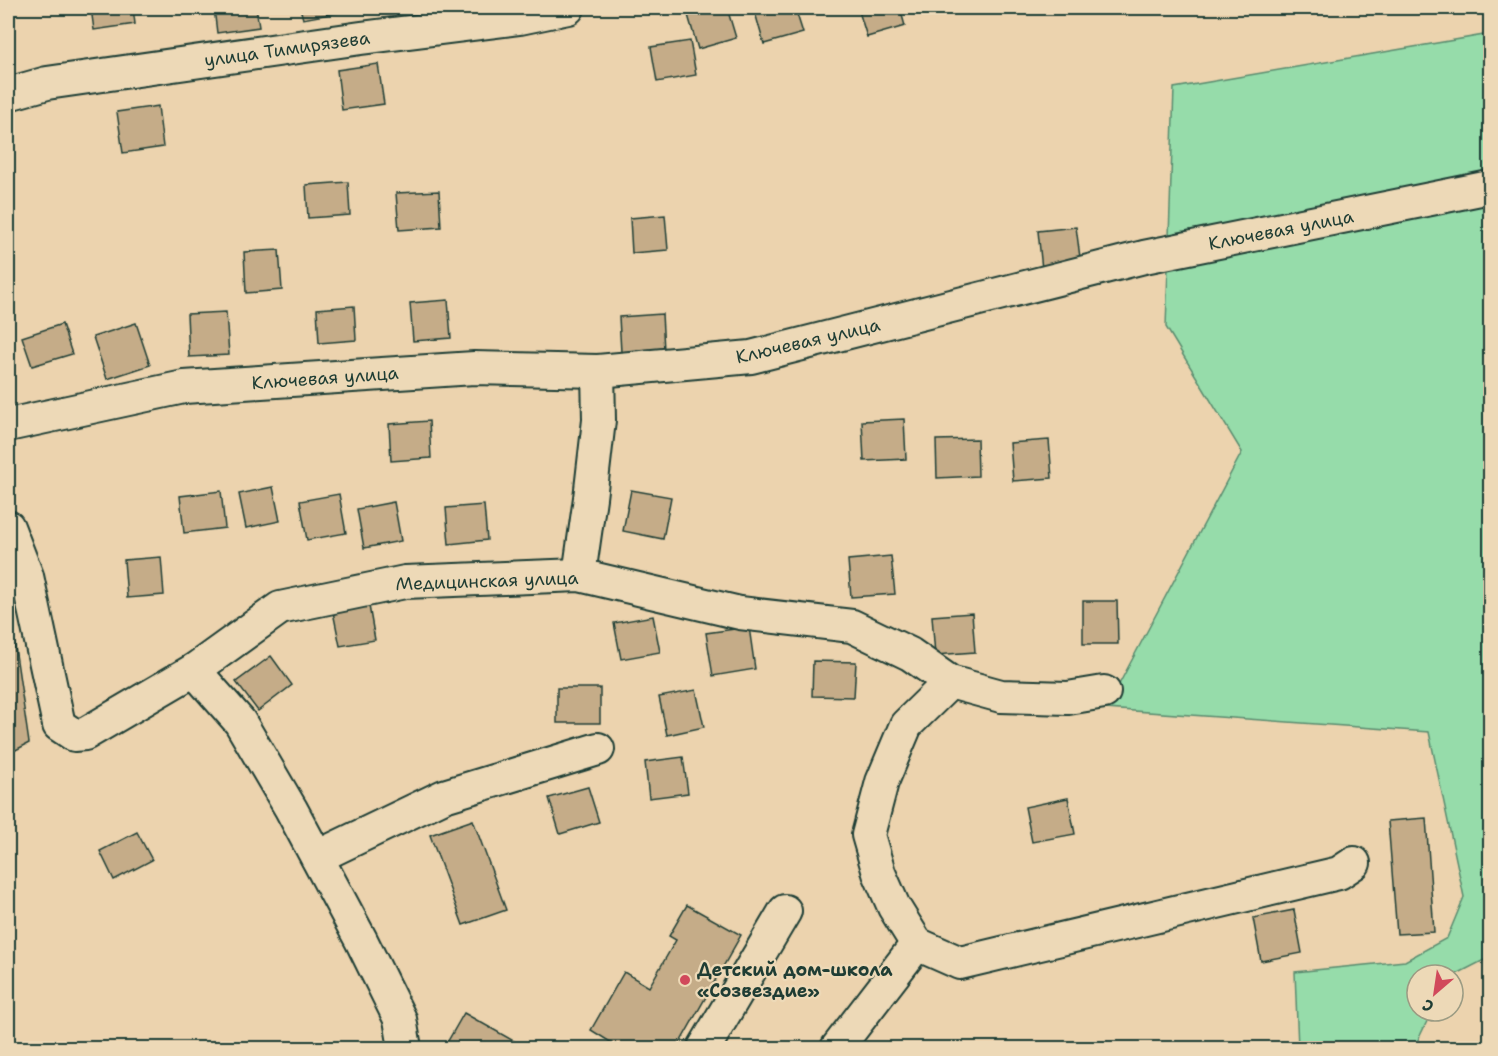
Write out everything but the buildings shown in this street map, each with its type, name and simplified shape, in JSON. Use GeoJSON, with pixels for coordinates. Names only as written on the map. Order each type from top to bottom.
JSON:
{"type":"FeatureCollection","features":[{"type":"Feature","properties":{"kind":"street","name":"улица Тимирязева"},"geometry":{"type":"LineString","coordinates":[[8,94],[47,83],[361,38],[520,18],[568,8]]}},
{"type":"Feature","properties":{"kind":"street","name":"Ключевая улица"},"geometry":{"type":"LineString","coordinates":[[8,425],[184,387],[474,368],[598,371],[751,357],[1144,257],[1491,188]]}},
{"type":"Feature","properties":{"kind":"street"},"geometry":{"type":"LineString","coordinates":[[579,575],[599,420],[598,371]]}},
{"type":"Feature","properties":{"kind":"street","name":"Медицинская улица"},"geometry":{"type":"LineString","coordinates":[[8,527],[27,576],[59,725],[74,735],[85,735],[194,670],[280,608],[405,582],[579,575],[740,613],[852,626],[910,654],[950,682],[1001,696],[1068,698],[1104,692]]}},
{"type":"Feature","properties":{"kind":"street"},"geometry":{"type":"LineString","coordinates":[[194,670],[240,722],[317,857],[400,1019],[405,1048]]}},
{"type":"Feature","properties":{"kind":"street"},"geometry":{"type":"LineString","coordinates":[[950,682],[906,724],[882,782],[868,835],[879,873],[894,907],[916,944],[960,963],[1339,873],[1354,863]]}},
{"type":"Feature","properties":{"kind":"street"},"geometry":{"type":"LineString","coordinates":[[317,857],[444,796],[598,749]]}},
{"type":"Feature","properties":{"kind":"street"},"geometry":{"type":"LineString","coordinates":[[704,1048],[785,911]]}},
{"type":"Feature","properties":{"kind":"street"},"geometry":{"type":"LineString","coordinates":[[837,1048],[916,944]]}},
{"type":"Feature","properties":{"kind":"green space"},"geometry":{"type":"Polygon","coordinates":[[[1490,34],[1490,957],[1465,970],[1465,963],[1405,963],[1405,1023],[1426,1023],[1414,1048],[1298,1048],[1295,972],[1405,961],[1447,938],[1464,897],[1429,732],[1106,709],[1242,452],[1166,327],[1174,88],[1490,34]]]}},
{"type":"Feature","properties":{"kind":"place","name":"Детский дом-школа «Созвездие»"},"geometry":{"type":"Point","coordinates":[685,980]}}]}
